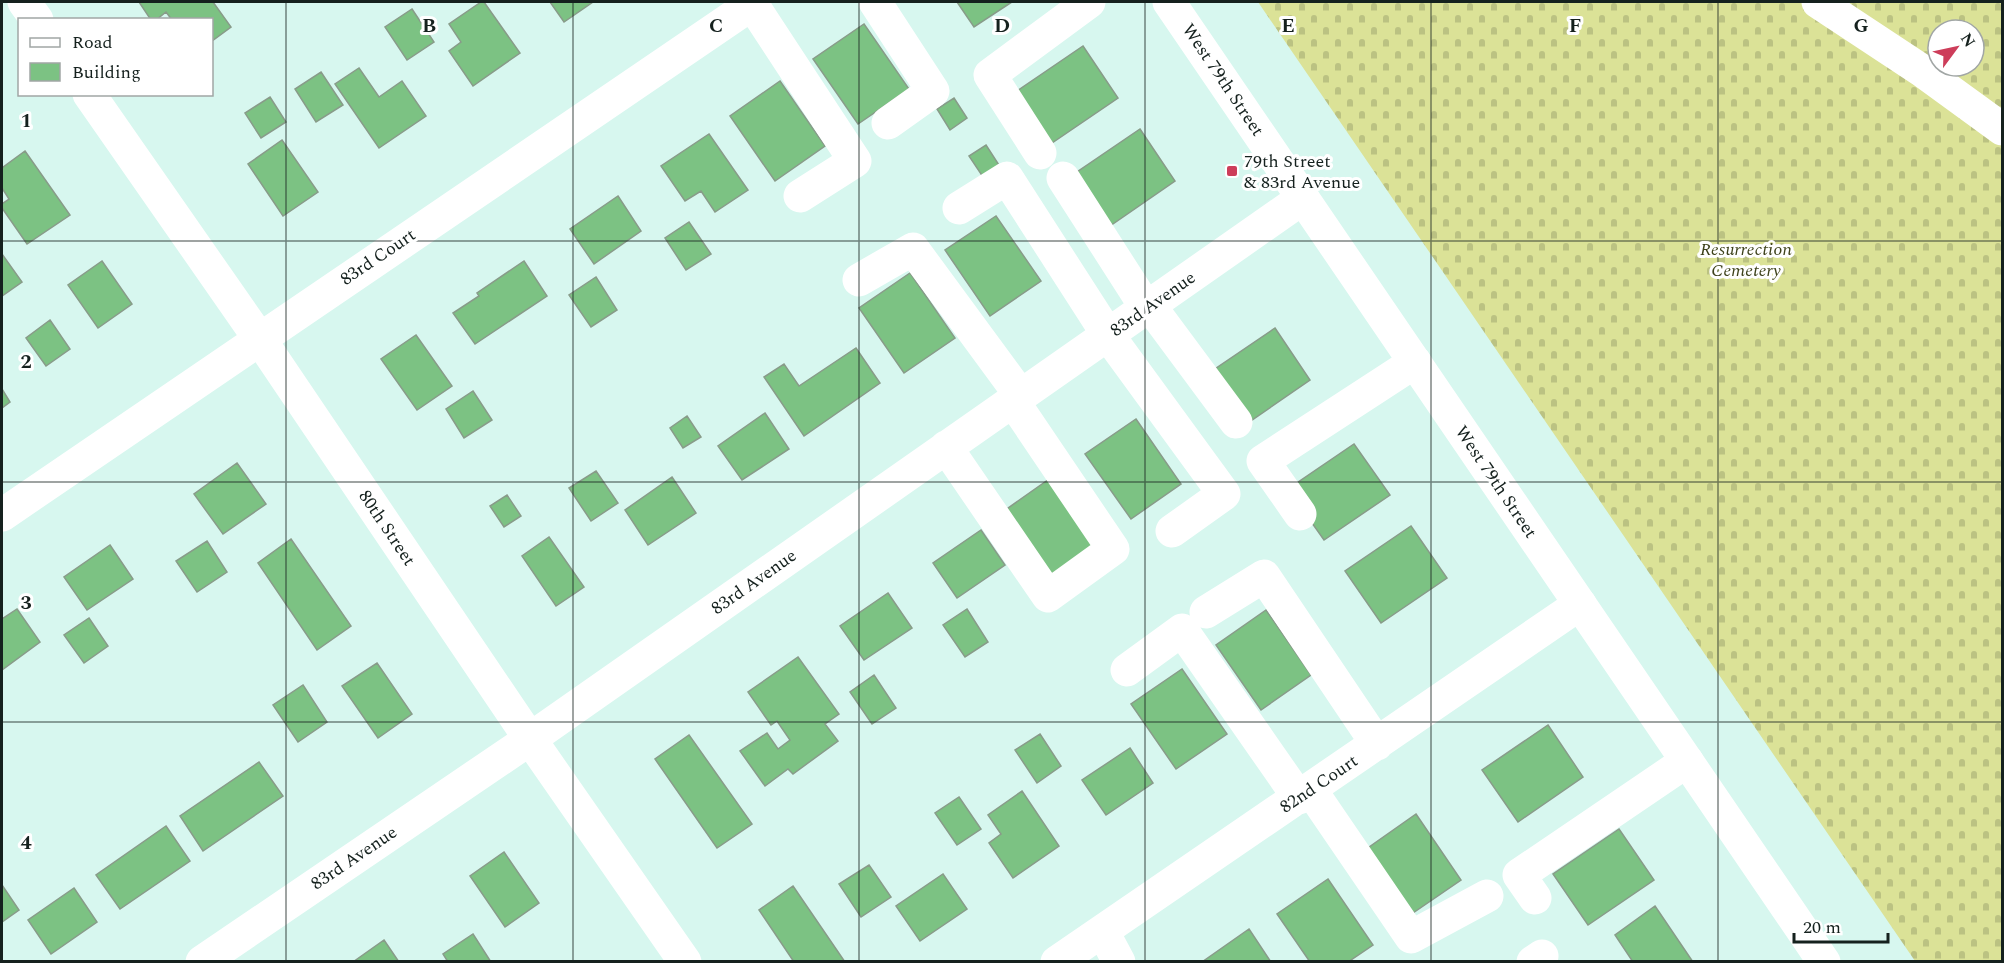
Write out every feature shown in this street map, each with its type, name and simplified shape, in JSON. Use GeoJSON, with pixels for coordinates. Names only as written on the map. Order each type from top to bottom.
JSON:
{"type":"FeatureCollection","features":[{"type":"Feature","properties":{"kind":"street"},"geometry":{"type":"LineString","coordinates":[[24,2],[36,18]]}},
{"type":"Feature","properties":{"kind":"street"},"geometry":{"type":"LineString","coordinates":[[875,2],[933,91],[888,123]]}},
{"type":"Feature","properties":{"kind":"street"},"geometry":{"type":"LineString","coordinates":[[1040,153],[990,75],[1089,2]]}},
{"type":"Feature","properties":{"kind":"street","name":"West 79th Street"},"geometry":{"type":"LineString","coordinates":[[1169,2],[1824,962]]}},
{"type":"Feature","properties":{"kind":"street"},"geometry":{"type":"LineString","coordinates":[[1818,2],[1921,70],[2002,129]]}},
{"type":"Feature","properties":{"kind":"street"},"geometry":{"type":"LineString","coordinates":[[754,3],[855,161],[800,196]]}},
{"type":"Feature","properties":{"kind":"street","name":"83rd Court"},"geometry":{"type":"LineString","coordinates":[[2,515],[754,3]]}},
{"type":"Feature","properties":{"kind":"street","name":"80th Street"},"geometry":{"type":"LineString","coordinates":[[90,96],[259,338],[530,739],[685,962]]}},
{"type":"Feature","properties":{"kind":"street"},"geometry":{"type":"LineString","coordinates":[[959,208],[1006,178],[1108,335],[1224,494],[1172,531]]}},
{"type":"Feature","properties":{"kind":"street"},"geometry":{"type":"LineString","coordinates":[[1063,178],[1149,307],[1236,422]]}},
{"type":"Feature","properties":{"kind":"street","name":"83rd Avenue"},"geometry":{"type":"LineString","coordinates":[[202,962],[530,739],[1304,198]]}},
{"type":"Feature","properties":{"kind":"street"},"geometry":{"type":"LineString","coordinates":[[859,280],[913,249],[1017,399],[1113,549],[1048,596],[946,447]]}},
{"type":"Feature","properties":{"kind":"street"},"geometry":{"type":"LineString","coordinates":[[1300,514],[1263,460],[1415,362]]}},
{"type":"Feature","properties":{"kind":"street"},"geometry":{"type":"LineString","coordinates":[[1206,612],[1264,576],[1377,744]]}},
{"type":"Feature","properties":{"kind":"street","name":"82nd Court"},"geometry":{"type":"LineString","coordinates":[[1058,962],[1580,604]]}},
{"type":"Feature","properties":{"kind":"street"},"geometry":{"type":"LineString","coordinates":[[1127,670],[1182,630],[1412,937],[1487,896]]}},
{"type":"Feature","properties":{"kind":"street"},"geometry":{"type":"LineString","coordinates":[[1535,898],[1519,875],[1688,761]]}},
{"type":"Feature","properties":{"kind":"street"},"geometry":{"type":"LineString","coordinates":[[1103,932],[1119,962]]}},
{"type":"Feature","properties":{"kind":"green space","name":"Resurrection Cemetery"},"geometry":{"type":"Polygon","coordinates":[[[1258,2],[2002,2],[2002,961],[1915,961],[1258,2]]]}},
{"type":"Feature","properties":{"kind":"building"},"geometry":{"type":"Polygon","coordinates":[[[139,2],[213,2],[231,27],[213,40],[213,18],[170,18],[166,12],[158,18],[150,18],[139,2]]]}},
{"type":"Feature","properties":{"kind":"building"},"geometry":{"type":"Polygon","coordinates":[[[484,2],[520,53],[473,86],[449,51],[461,42],[449,24],[484,2]]]}},
{"type":"Feature","properties":{"kind":"building"},"geometry":{"type":"Polygon","coordinates":[[[550,2],[593,2],[564,22],[550,2]]]}},
{"type":"Feature","properties":{"kind":"building"},"geometry":{"type":"Polygon","coordinates":[[[957,2],[1012,2],[974,27],[957,2]]]}},
{"type":"Feature","properties":{"kind":"building"},"geometry":{"type":"Polygon","coordinates":[[[412,9],[434,42],[407,60],[385,27],[412,9]]]}},
{"type":"Feature","properties":{"kind":"building"},"geometry":{"type":"Polygon","coordinates":[[[864,24],[909,89],[858,124],[813,59],[864,24]]]}},
{"type":"Feature","properties":{"kind":"building"},"geometry":{"type":"Polygon","coordinates":[[[1083,46],[1118,98],[1052,143],[1017,91],[1083,46]]]}},
{"type":"Feature","properties":{"kind":"building"},"geometry":{"type":"Polygon","coordinates":[[[359,68],[379,97],[402,81],[426,116],[379,148],[335,84],[359,68]]]}},
{"type":"Feature","properties":{"kind":"building"},"geometry":{"type":"Polygon","coordinates":[[[321,72],[343,105],[316,122],[295,89],[321,72]]]}},
{"type":"Feature","properties":{"kind":"building"},"geometry":{"type":"Polygon","coordinates":[[[780,81],[825,146],[775,181],[730,116],[780,81]]]}},
{"type":"Feature","properties":{"kind":"building"},"geometry":{"type":"Polygon","coordinates":[[[270,97],[286,122],[261,138],[245,113],[270,97]]]}},
{"type":"Feature","properties":{"kind":"building"},"geometry":{"type":"Polygon","coordinates":[[[954,98],[967,118],[950,130],[937,109],[954,98]]]}},
{"type":"Feature","properties":{"kind":"building"},"geometry":{"type":"Polygon","coordinates":[[[1140,129],[1175,181],[1110,226],[1074,174],[1140,129]]]}},
{"type":"Feature","properties":{"kind":"building"},"geometry":{"type":"Polygon","coordinates":[[[709,134],[748,190],[715,212],[701,191],[685,201],[661,166],[709,134]]]}},
{"type":"Feature","properties":{"kind":"building"},"geometry":{"type":"Polygon","coordinates":[[[282,140],[318,192],[283,216],[248,164],[282,140]]]}},
{"type":"Feature","properties":{"kind":"building"},"geometry":{"type":"Polygon","coordinates":[[[986,145],[999,165],[983,177],[969,156],[986,145]]]}},
{"type":"Feature","properties":{"kind":"building"},"geometry":{"type":"Polygon","coordinates":[[[25,151],[70,215],[27,244],[2,208],[2,204],[9,199],[2,188],[2,168],[25,151]]]}},
{"type":"Feature","properties":{"kind":"building"},"geometry":{"type":"Polygon","coordinates":[[[618,196],[641,231],[594,264],[570,229],[618,196]]]}},
{"type":"Feature","properties":{"kind":"building"},"geometry":{"type":"Polygon","coordinates":[[[996,216],[1041,281],[990,316],[945,250],[996,216]]]}},
{"type":"Feature","properties":{"kind":"building"},"geometry":{"type":"Polygon","coordinates":[[[689,222],[711,254],[686,270],[665,238],[689,222]]]}},
{"type":"Feature","properties":{"kind":"building"},"geometry":{"type":"Polygon","coordinates":[[[2,254],[22,282],[2,296],[2,254]]]}},
{"type":"Feature","properties":{"kind":"building"},"geometry":{"type":"Polygon","coordinates":[[[102,261],[132,304],[98,328],[68,285],[102,261]]]}},
{"type":"Feature","properties":{"kind":"building"},"geometry":{"type":"Polygon","coordinates":[[[524,261],[547,296],[475,344],[453,313],[479,296],[477,293],[524,261]]]}},
{"type":"Feature","properties":{"kind":"building"},"geometry":{"type":"Polygon","coordinates":[[[910,273],[955,338],[904,373],[859,308],[910,273]]]}},
{"type":"Feature","properties":{"kind":"building"},"geometry":{"type":"Polygon","coordinates":[[[596,277],[617,310],[591,327],[569,295],[596,277]]]}},
{"type":"Feature","properties":{"kind":"building"},"geometry":{"type":"Polygon","coordinates":[[[50,320],[70,349],[46,366],[26,338],[50,320]]]}},
{"type":"Feature","properties":{"kind":"building"},"geometry":{"type":"Polygon","coordinates":[[[1275,328],[1310,380],[1245,425],[1209,373],[1275,328]]]}},
{"type":"Feature","properties":{"kind":"building"},"geometry":{"type":"Polygon","coordinates":[[[416,335],[452,386],[417,410],[381,359],[416,335]]]}},
{"type":"Feature","properties":{"kind":"building"},"geometry":{"type":"Polygon","coordinates":[[[856,348],[880,383],[804,436],[764,377],[784,364],[799,386],[856,348]]]}},
{"type":"Feature","properties":{"kind":"building"},"geometry":{"type":"Polygon","coordinates":[[[2,389],[10,402],[2,408],[2,389]]]}},
{"type":"Feature","properties":{"kind":"building"},"geometry":{"type":"Polygon","coordinates":[[[473,391],[492,420],[464,438],[446,409],[473,391]]]}},
{"type":"Feature","properties":{"kind":"building"},"geometry":{"type":"Polygon","coordinates":[[[765,413],[789,449],[742,480],[718,446],[765,413]]]}},
{"type":"Feature","properties":{"kind":"building"},"geometry":{"type":"Polygon","coordinates":[[[687,416],[701,437],[683,448],[670,428],[687,416]]]}},
{"type":"Feature","properties":{"kind":"building"},"geometry":{"type":"Polygon","coordinates":[[[1136,419],[1181,484],[1131,519],[1085,454],[1136,419]]]}},
{"type":"Feature","properties":{"kind":"building"},"geometry":{"type":"Polygon","coordinates":[[[1354,444],[1390,495],[1324,540],[1288,489],[1354,444]]]}},
{"type":"Feature","properties":{"kind":"building"},"geometry":{"type":"Polygon","coordinates":[[[237,463],[266,504],[223,534],[194,494],[237,463]]]}},
{"type":"Feature","properties":{"kind":"building"},"geometry":{"type":"Polygon","coordinates":[[[596,471],[618,503],[591,521],[569,488],[596,471]]]}},
{"type":"Feature","properties":{"kind":"building"},"geometry":{"type":"Polygon","coordinates":[[[672,477],[696,513],[648,545],[625,510],[672,477]]]}},
{"type":"Feature","properties":{"kind":"building"},"geometry":{"type":"Polygon","coordinates":[[[1052,477],[1097,543],[1046,578],[1001,513],[1052,477]]]}},
{"type":"Feature","properties":{"kind":"building"},"geometry":{"type":"Polygon","coordinates":[[[507,495],[521,516],[504,527],[490,506],[507,495]]]}},
{"type":"Feature","properties":{"kind":"building"},"geometry":{"type":"Polygon","coordinates":[[[1411,526],[1447,578],[1381,623],[1345,571],[1411,526]]]}},
{"type":"Feature","properties":{"kind":"building"},"geometry":{"type":"Polygon","coordinates":[[[981,530],[1005,565],[957,598],[933,563],[981,530]]]}},
{"type":"Feature","properties":{"kind":"building"},"geometry":{"type":"Polygon","coordinates":[[[549,537],[584,587],[556,606],[522,556],[549,537]]]}},
{"type":"Feature","properties":{"kind":"building"},"geometry":{"type":"Polygon","coordinates":[[[291,539],[351,626],[317,650],[258,563],[291,539]]]}},
{"type":"Feature","properties":{"kind":"building"},"geometry":{"type":"Polygon","coordinates":[[[207,541],[227,572],[197,592],[176,561],[207,541]]]}},
{"type":"Feature","properties":{"kind":"building"},"geometry":{"type":"Polygon","coordinates":[[[110,545],[133,579],[87,610],[64,577],[110,545]]]}},
{"type":"Feature","properties":{"kind":"building"},"geometry":{"type":"Polygon","coordinates":[[[888,593],[912,628],[864,660],[840,626],[888,593]]]}},
{"type":"Feature","properties":{"kind":"building"},"geometry":{"type":"Polygon","coordinates":[[[17,609],[40,642],[2,670],[2,619],[17,609]]]}},
{"type":"Feature","properties":{"kind":"building"},"geometry":{"type":"Polygon","coordinates":[[[967,609],[988,642],[965,657],[943,625],[967,609]]]}},
{"type":"Feature","properties":{"kind":"building"},"geometry":{"type":"Polygon","coordinates":[[[1266,610],[1311,675],[1261,710],[1216,645],[1266,610]]]}},
{"type":"Feature","properties":{"kind":"building"},"geometry":{"type":"Polygon","coordinates":[[[89,618],[108,646],[84,663],[64,635],[89,618]]]}},
{"type":"Feature","properties":{"kind":"building"},"geometry":{"type":"Polygon","coordinates":[[[798,657],[839,714],[825,724],[838,741],[793,774],[788,769],[765,786],[740,751],[767,733],[778,749],[790,740],[777,721],[771,725],[748,692],[798,657]]]}},
{"type":"Feature","properties":{"kind":"building"},"geometry":{"type":"Polygon","coordinates":[[[377,663],[412,714],[378,738],[342,686],[377,663]]]}},
{"type":"Feature","properties":{"kind":"building"},"geometry":{"type":"Polygon","coordinates":[[[1182,669],[1227,734],[1176,769],[1131,704],[1182,669]]]}},
{"type":"Feature","properties":{"kind":"building"},"geometry":{"type":"Polygon","coordinates":[[[874,675],[896,708],[872,724],[850,692],[874,675]]]}},
{"type":"Feature","properties":{"kind":"building"},"geometry":{"type":"Polygon","coordinates":[[[303,685],[327,722],[298,742],[273,705],[303,685]]]}},
{"type":"Feature","properties":{"kind":"building"},"geometry":{"type":"Polygon","coordinates":[[[1548,725],[1583,777],[1518,822],[1482,770],[1548,725]]]}},
{"type":"Feature","properties":{"kind":"building"},"geometry":{"type":"Polygon","coordinates":[[[1040,734],[1061,766],[1037,783],[1015,750],[1040,734]]]}},
{"type":"Feature","properties":{"kind":"building"},"geometry":{"type":"Polygon","coordinates":[[[689,735],[752,824],[717,848],[655,759],[689,735]]]}},
{"type":"Feature","properties":{"kind":"building"},"geometry":{"type":"Polygon","coordinates":[[[1130,748],[1153,783],[1106,815],[1082,780],[1130,748]]]}},
{"type":"Feature","properties":{"kind":"building"},"geometry":{"type":"Polygon","coordinates":[[[259,762],[283,796],[203,851],[180,816],[259,762]]]}},
{"type":"Feature","properties":{"kind":"building"},"geometry":{"type":"Polygon","coordinates":[[[1022,791],[1059,846],[1013,878],[989,843],[1001,834],[988,815],[1022,791]]]}},
{"type":"Feature","properties":{"kind":"building"},"geometry":{"type":"Polygon","coordinates":[[[959,797],[981,829],[957,845],[935,813],[959,797]]]}},
{"type":"Feature","properties":{"kind":"building"},"geometry":{"type":"Polygon","coordinates":[[[1416,814],[1461,880],[1410,915],[1365,850],[1416,814]]]}},
{"type":"Feature","properties":{"kind":"building"},"geometry":{"type":"Polygon","coordinates":[[[166,826],[190,861],[120,909],[96,875],[166,826]]]}},
{"type":"Feature","properties":{"kind":"building"},"geometry":{"type":"Polygon","coordinates":[[[1619,829],[1654,880],[1588,925],[1553,874],[1619,829]]]}},
{"type":"Feature","properties":{"kind":"building"},"geometry":{"type":"Polygon","coordinates":[[[504,852],[539,903],[505,927],[470,876],[504,852]]]}},
{"type":"Feature","properties":{"kind":"building"},"geometry":{"type":"Polygon","coordinates":[[[869,865],[891,897],[861,917],[839,884],[869,865]]]}},
{"type":"Feature","properties":{"kind":"building"},"geometry":{"type":"Polygon","coordinates":[[[943,874],[967,909],[920,941],[896,906],[943,874]]]}},
{"type":"Feature","properties":{"kind":"building"},"geometry":{"type":"Polygon","coordinates":[[[1328,879],[1373,945],[1348,962],[1310,962],[1277,914],[1328,879]]]}},
{"type":"Feature","properties":{"kind":"building"},"geometry":{"type":"Polygon","coordinates":[[[2,885],[19,910],[2,922],[2,885]]]}},
{"type":"Feature","properties":{"kind":"building"},"geometry":{"type":"Polygon","coordinates":[[[793,886],[845,962],[794,962],[759,910],[793,886]]]}},
{"type":"Feature","properties":{"kind":"building"},"geometry":{"type":"Polygon","coordinates":[[[74,888],[97,922],[51,954],[28,920],[74,888]]]}},
{"type":"Feature","properties":{"kind":"building"},"geometry":{"type":"Polygon","coordinates":[[[1655,906],[1693,962],[1633,962],[1615,935],[1655,906]]]}},
{"type":"Feature","properties":{"kind":"building"},"geometry":{"type":"Polygon","coordinates":[[[1249,929],[1271,962],[1202,962],[1249,929]]]}},
{"type":"Feature","properties":{"kind":"building"},"geometry":{"type":"Polygon","coordinates":[[[473,934],[491,962],[448,962],[443,954],[473,934]]]}},
{"type":"Feature","properties":{"kind":"building"},"geometry":{"type":"Polygon","coordinates":[[[384,940],[399,962],[353,962],[384,940]]]}},
{"type":"Feature","properties":{"kind":"place","name":"79th Street & 83rd Avenue"},"geometry":{"type":"Point","coordinates":[1232,171]}}]}
